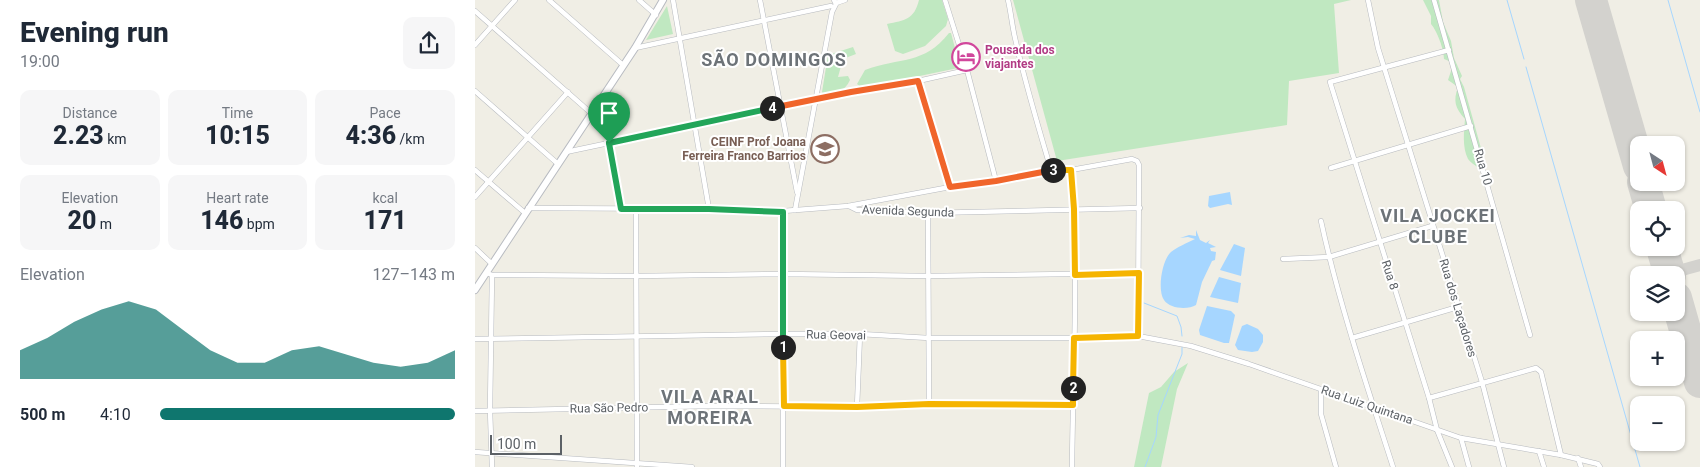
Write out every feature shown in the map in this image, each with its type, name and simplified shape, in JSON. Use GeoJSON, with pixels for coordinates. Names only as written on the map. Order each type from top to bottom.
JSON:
{"type":"FeatureCollection","features":[{"type":"Feature","properties":{"kind":"street"},"geometry":{"type":"LineString","coordinates":[[475,45],[515,0]]}},
{"type":"Feature","properties":{"kind":"street"},"geometry":{"type":"LineString","coordinates":[[549,0],[623,65]]}},
{"type":"Feature","properties":{"kind":"street"},"geometry":{"type":"LineString","coordinates":[[639,0],[656,15]]}},
{"type":"Feature","properties":{"kind":"street"},"geometry":{"type":"LineString","coordinates":[[492,467],[490,274],[492,264],[635,48],[656,15],[663,0]]}},
{"type":"Feature","properties":{"kind":"street"},"geometry":{"type":"LineString","coordinates":[[673,0],[709,209]]}},
{"type":"Feature","properties":{"kind":"street"},"geometry":{"type":"LineString","coordinates":[[760,0],[779,107],[798,194]]}},
{"type":"Feature","properties":{"kind":"street"},"geometry":{"type":"LineString","coordinates":[[635,48],[845,0]]}},
{"type":"Feature","properties":{"kind":"street"},"geometry":{"type":"LineString","coordinates":[[945,0],[967,70],[996,181]]}},
{"type":"Feature","properties":{"kind":"street"},"geometry":{"type":"LineString","coordinates":[[1008,0],[1035,118],[1051,170]]}},
{"type":"Feature","properties":{"kind":"street","name":"Rua dos Laçadores"},"geometry":{"type":"LineString","coordinates":[[1368,0],[1383,67],[1482,382],[1504,467]]}},
{"type":"Feature","properties":{"kind":"street","name":"Rua 10"},"geometry":{"type":"LineString","coordinates":[[1434,0],[1529,335]]}},
{"type":"Feature","properties":{"kind":"street"},"geometry":{"type":"LineString","coordinates":[[795,210],[834,3]]}},
{"type":"Feature","properties":{"kind":"street"},"geometry":{"type":"LineString","coordinates":[[475,11],[591,113]]}},
{"type":"Feature","properties":{"kind":"street"},"geometry":{"type":"LineString","coordinates":[[1383,67],[1449,50]]}},
{"type":"Feature","properties":{"kind":"street","name":"Rua 8"},"geometry":{"type":"LineString","coordinates":[[1383,67],[1330,82],[1429,398],[1437,430],[1452,467]]}},
{"type":"Feature","properties":{"kind":"street"},"geometry":{"type":"LineString","coordinates":[[566,152],[817,99],[967,70]]}},
{"type":"Feature","properties":{"kind":"street"},"geometry":{"type":"LineString","coordinates":[[918,81],[950,187]]}},
{"type":"Feature","properties":{"kind":"street"},"geometry":{"type":"LineString","coordinates":[[475,91],[558,164]]}},
{"type":"Feature","properties":{"kind":"street"},"geometry":{"type":"LineString","coordinates":[[475,197],[568,92]]}},
{"type":"Feature","properties":{"kind":"street"},"geometry":{"type":"LineString","coordinates":[[1331,168],[1471,126]]}},
{"type":"Feature","properties":{"kind":"street"},"geometry":{"type":"LineString","coordinates":[[609,143],[621,209]]}},
{"type":"Feature","properties":{"kind":"street"},"geometry":{"type":"LineString","coordinates":[[848,206],[1051,170],[1071,170],[1132,159],[1137,161],[1139,165],[1140,208],[1138,336]]}},
{"type":"Feature","properties":{"kind":"street"},"geometry":{"type":"LineString","coordinates":[[475,170],[527,211]]}},
{"type":"Feature","properties":{"kind":"street"},"geometry":{"type":"LineString","coordinates":[[1071,170],[1074,209],[1075,275],[1073,467]]}},
{"type":"Feature","properties":{"kind":"street","name":"Avenida Segunda"},"geometry":{"type":"LineString","coordinates":[[527,211],[709,209],[783,212],[848,206],[857,210],[928,213],[1140,208]]}},
{"type":"Feature","properties":{"kind":"street"},"geometry":{"type":"LineString","coordinates":[[636,209],[637,465]]}},
{"type":"Feature","properties":{"kind":"street"},"geometry":{"type":"LineString","coordinates":[[783,212],[783,467]]}},
{"type":"Feature","properties":{"kind":"street"},"geometry":{"type":"LineString","coordinates":[[928,213],[929,404]]}},
{"type":"Feature","properties":{"kind":"street"},"geometry":{"type":"LineString","coordinates":[[1321,221],[1352,338],[1393,467]]}},
{"type":"Feature","properties":{"kind":"street"},"geometry":{"type":"LineString","coordinates":[[1283,259],[1329,257],[1432,226]]}},
{"type":"Feature","properties":{"kind":"street"},"geometry":{"type":"LineString","coordinates":[[475,248],[492,264]]}},
{"type":"Feature","properties":{"kind":"street"},"geometry":{"type":"LineString","coordinates":[[475,290],[490,274],[928,276],[1139,273]]}},
{"type":"Feature","properties":{"kind":"street"},"geometry":{"type":"LineString","coordinates":[[1352,338],[1457,307]]}},
{"type":"Feature","properties":{"kind":"street","name":"Rua Geovai"},"geometry":{"type":"LineString","coordinates":[[475,339],[783,334],[859,334],[929,338],[1138,336]]}},
{"type":"Feature","properties":{"kind":"street"},"geometry":{"type":"LineString","coordinates":[[857,407],[859,334]]}},
{"type":"Feature","properties":{"kind":"street","name":"Rua Luiz Quintana"},"geometry":{"type":"LineString","coordinates":[[1138,336],[1191,346],[1461,438],[1578,458],[1599,466]]}},
{"type":"Feature","properties":{"kind":"street"},"geometry":{"type":"LineString","coordinates":[[1429,398],[1536,368],[1541,372],[1561,455]]}},
{"type":"Feature","properties":{"kind":"street"},"geometry":{"type":"LineString","coordinates":[[1321,389],[1321,414],[1336,467]]}},
{"type":"Feature","properties":{"kind":"street","name":"Rua São Pedro"},"geometry":{"type":"LineString","coordinates":[[475,410],[784,406],[857,407],[929,404],[1073,405]]}},
{"type":"Feature","properties":{"kind":"street"},"geometry":{"type":"LineString","coordinates":[[1461,438],[1469,467]]}},
{"type":"Feature","properties":{"kind":"street"},"geometry":{"type":"LineString","coordinates":[[1539,451],[1544,467]]}},
{"type":"Feature","properties":{"kind":"street"},"geometry":{"type":"LineString","coordinates":[[475,452],[637,465],[693,467]]}},
{"type":"Feature","properties":{"kind":"street"},"geometry":{"type":"LineString","coordinates":[[1578,458],[1581,467]]}},
{"type":"Feature","properties":{"kind":"green space"},"geometry":{"type":"Polygon","coordinates":[[[919,0],[942,0],[948,19],[946,26],[925,46],[903,54],[895,51],[887,24],[908,18],[914,12],[919,0]]]}},
{"type":"Feature","properties":{"kind":"green space"},"geometry":{"type":"Polygon","coordinates":[[[1013,0],[1351,0],[1334,4],[1339,73],[1289,81],[1287,125],[1057,161],[1013,0]]]}},
{"type":"Feature","properties":{"kind":"green space"},"geometry":{"type":"Polygon","coordinates":[[[1423,0],[1439,0],[1443,22],[1451,41],[1454,58],[1462,76],[1460,79],[1464,87],[1484,159],[1477,167],[1469,160],[1466,154],[1464,139],[1465,119],[1457,108],[1455,100],[1458,87],[1448,80],[1452,68],[1449,61],[1444,59],[1440,40],[1431,24],[1431,16],[1423,0]]]}},
{"type":"Feature","properties":{"kind":"green space"},"geometry":{"type":"Polygon","coordinates":[[[667,6],[673,34],[646,40],[667,6]]]}},
{"type":"Feature","properties":{"kind":"green space"},"geometry":{"type":"Polygon","coordinates":[[[951,33],[960,67],[862,88],[857,84],[865,70],[921,55],[940,43],[951,33]]]}},
{"type":"Feature","properties":{"kind":"green space"},"geometry":{"type":"Polygon","coordinates":[[[853,47],[856,54],[843,59],[838,77],[848,76],[850,80],[848,84],[839,92],[823,94],[828,55],[853,47]]]}},
{"type":"Feature","properties":{"kind":"green space"},"geometry":{"type":"Polygon","coordinates":[[[1188,363],[1177,389],[1161,467],[1134,467],[1149,393],[1161,387],[1174,372],[1188,363]]]}},
{"type":"Feature","properties":{"kind":"water"},"geometry":{"type":"Polygon","coordinates":[[[1230,192],[1232,205],[1228,204],[1210,208],[1208,206],[1209,196],[1230,192]]]}},
{"type":"Feature","properties":{"kind":"water"},"geometry":{"type":"Polygon","coordinates":[[[1196,230],[1200,240],[1206,243],[1210,240],[1208,243],[1216,247],[1210,248],[1211,251],[1216,252],[1215,260],[1212,261],[1202,282],[1196,305],[1184,308],[1175,307],[1164,300],[1161,289],[1161,275],[1165,261],[1171,252],[1195,239],[1188,237],[1180,238],[1189,235],[1196,236],[1196,230]]]}},
{"type":"Feature","properties":{"kind":"water"},"geometry":{"type":"Polygon","coordinates":[[[1234,244],[1245,248],[1241,276],[1220,270],[1234,244]]]}},
{"type":"Feature","properties":{"kind":"water"},"geometry":{"type":"Polygon","coordinates":[[[1219,277],[1241,283],[1238,303],[1210,297],[1219,277]]]}},
{"type":"Feature","properties":{"kind":"water"},"geometry":{"type":"Polygon","coordinates":[[[1207,306],[1231,311],[1235,315],[1229,343],[1200,335],[1199,330],[1207,306]]]}},
{"type":"Feature","properties":{"kind":"water"},"geometry":{"type":"Polygon","coordinates":[[[1247,324],[1258,329],[1263,335],[1263,342],[1258,351],[1238,350],[1235,345],[1242,326],[1247,324]]]}},
{"type":"Feature","properties":{"kind":"waterway"},"geometry":{"type":"LineString","coordinates":[[1507,0],[1524,59]]}},
{"type":"Feature","properties":{"kind":"waterway"},"geometry":{"type":"LineString","coordinates":[[1668,0],[1700,112]]}},
{"type":"Feature","properties":{"kind":"waterway"},"geometry":{"type":"LineString","coordinates":[[1526,67],[1640,467]]}},
{"type":"Feature","properties":{"kind":"waterway"},"geometry":{"type":"LineString","coordinates":[[1144,303],[1177,316],[1182,336]]}},
{"type":"Feature","properties":{"kind":"waterway"},"geometry":{"type":"LineString","coordinates":[[1145,467],[1156,437],[1158,415],[1182,354],[1182,347]]}},
{"type":"Feature","properties":{"kind":"taxiway"},"geometry":{"type":"LineString","coordinates":[[1666,261],[1670,266]]}},
{"type":"Feature","properties":{"kind":"taxiway"},"geometry":{"type":"LineString","coordinates":[[1685,269],[1700,265]]}},
{"type":"Feature","properties":{"kind":"runway"},"geometry":{"type":"LineString","coordinates":[[1591,0],[1630,136]]}},
{"type":"Feature","properties":{"kind":"runway"},"geometry":{"type":"LineString","coordinates":[[1646,191],[1648,201]]}},
{"type":"Feature","properties":{"kind":"runway"},"geometry":{"type":"LineString","coordinates":[[1664,256],[1667,266]]}},
{"type":"Feature","properties":{"kind":"runway"},"geometry":{"type":"LineString","coordinates":[[1683,321],[1700,382]]}},
{"type":"Feature","properties":{"kind":"place","name":"Pousada dos viajantes"},"geometry":{"type":"Point","coordinates":[966,57]}},
{"type":"Feature","properties":{"kind":"place","name":"CEINF Prof Joana Ferreira Franco Barrios"},"geometry":{"type":"Point","coordinates":[825,149]}},
{"type":"Feature","properties":{"kind":"district","name":"SÃO DOMINGOS"},"geometry":{"type":"Point","coordinates":[774,59]}},
{"type":"Feature","properties":{"kind":"district","name":"VILA JOCKEI CLUBE"},"geometry":{"type":"Point","coordinates":[1438,225]}},
{"type":"Feature","properties":{"kind":"district","name":"VILA ARAL MOREIRA"},"geometry":{"type":"Point","coordinates":[710,406]}},
{"type":"Feature","properties":{"kind":"route"},"geometry":{"type":"LineString","coordinates":[[918,81],[950,187],[996,181],[1051,170],[1071,170],[1074,209],[1075,275],[1139,273],[1138,336],[1074,338],[1073,405],[784,406],[783,212],[709,209],[621,209],[609,143],[851,92],[918,81]]}}]}
